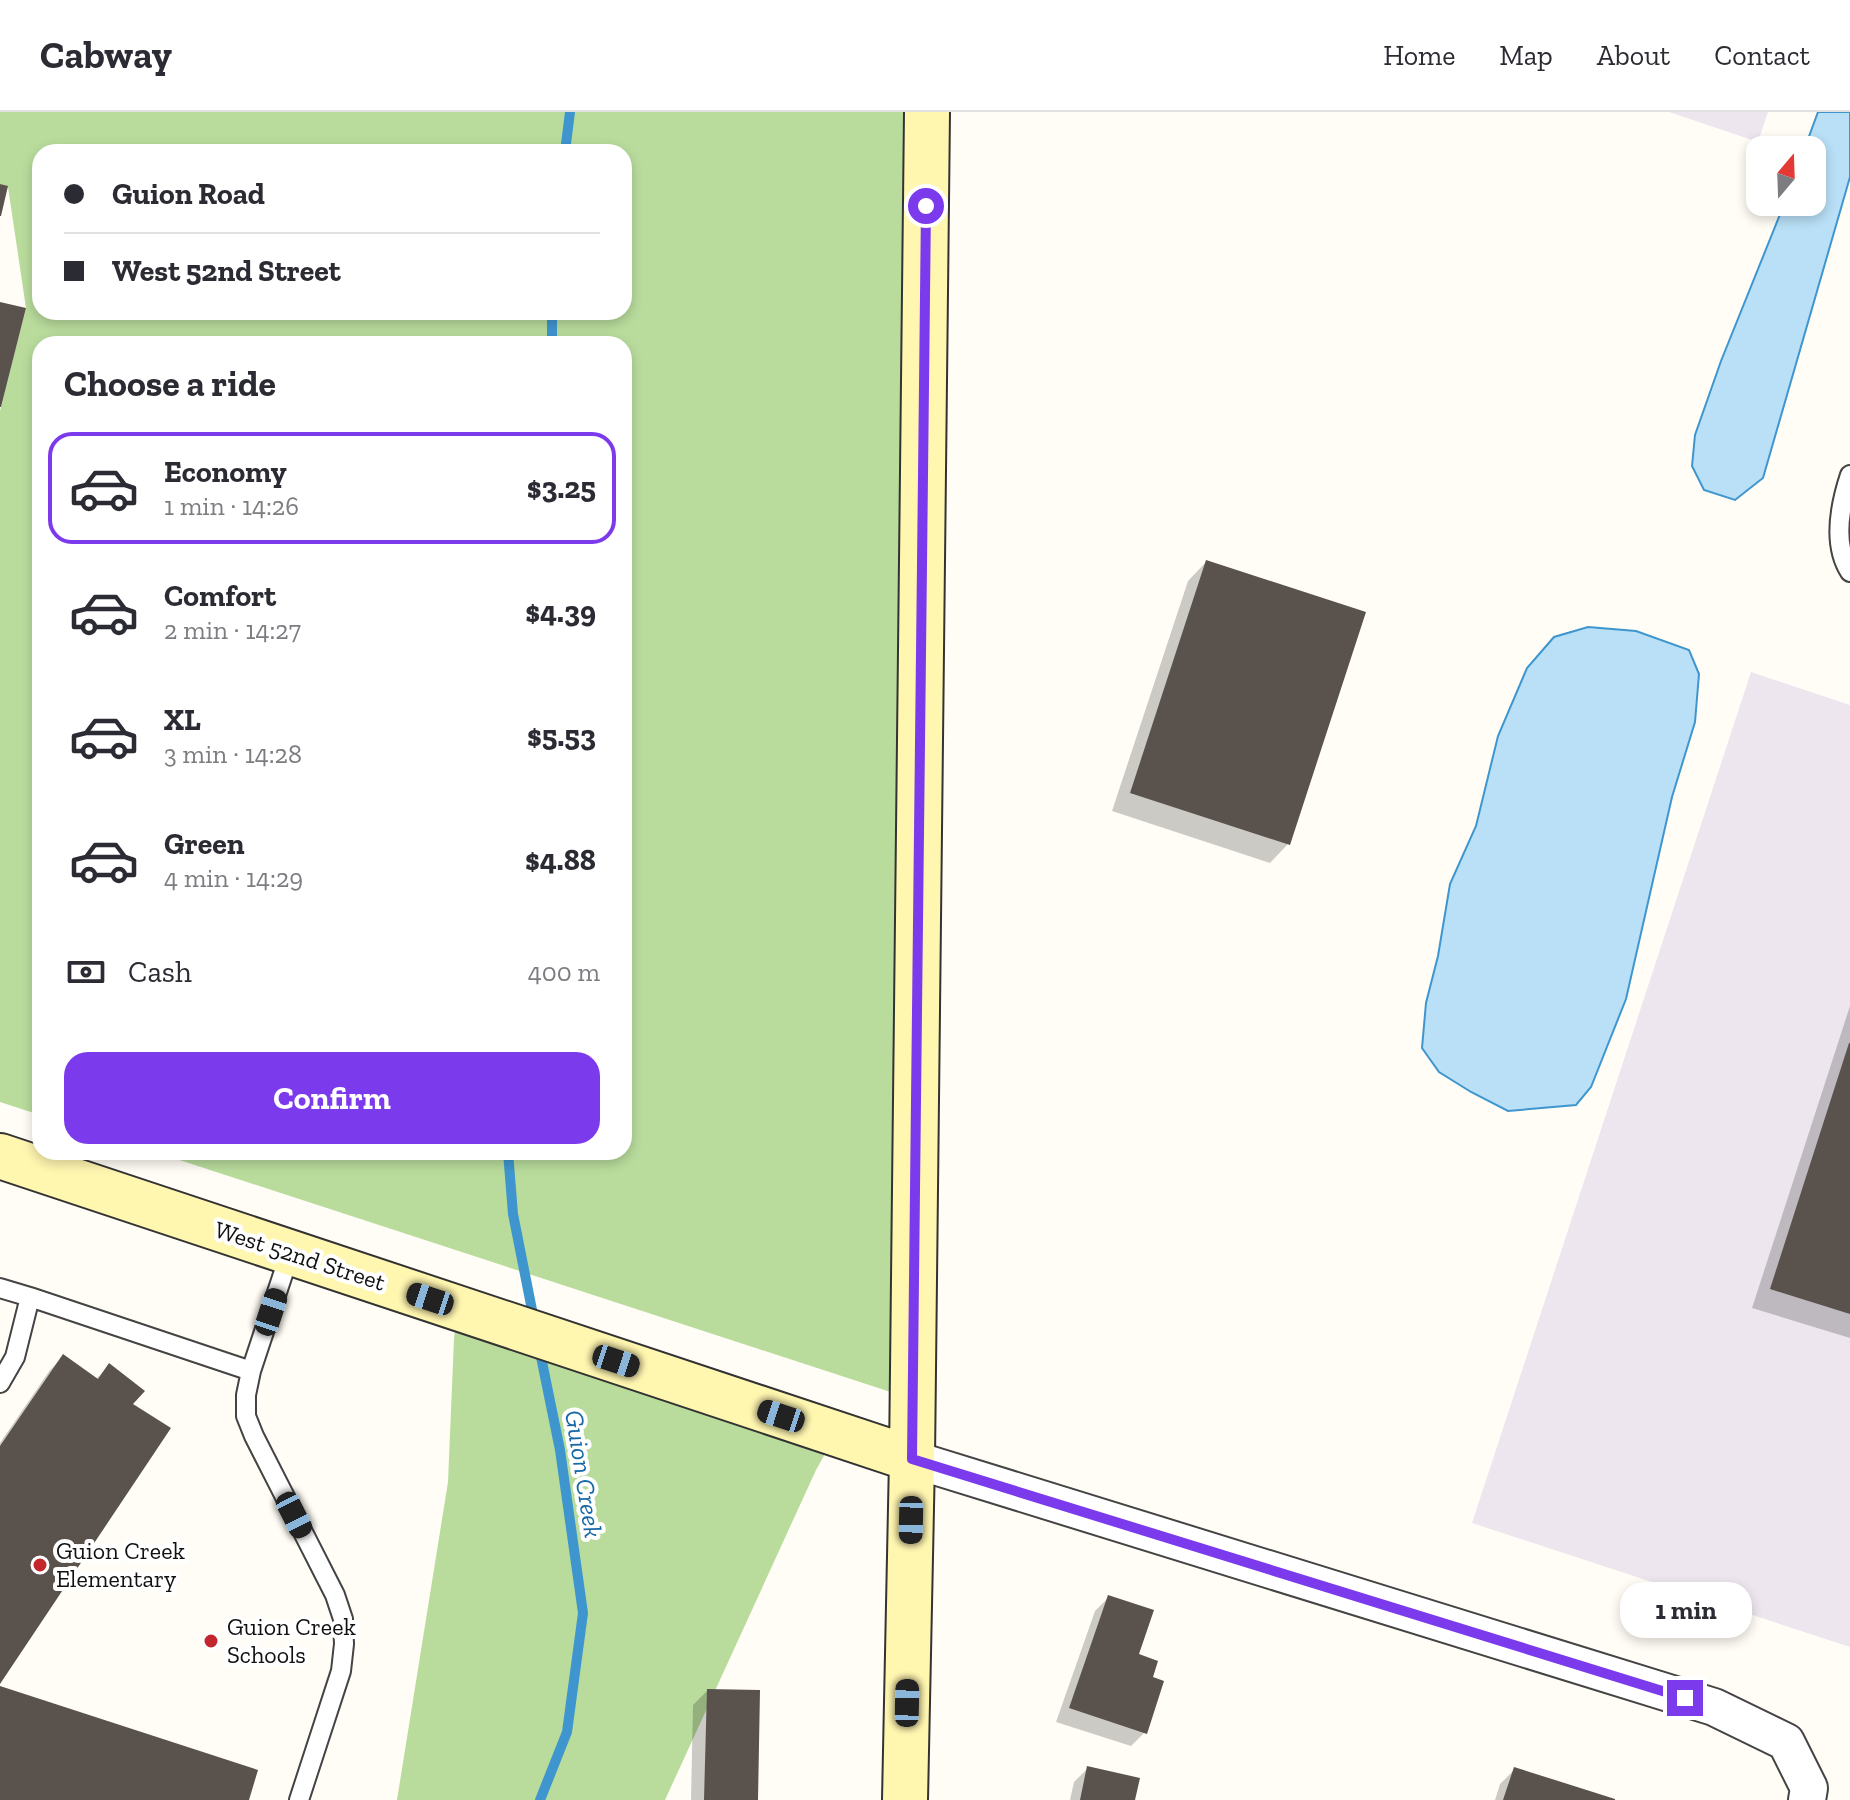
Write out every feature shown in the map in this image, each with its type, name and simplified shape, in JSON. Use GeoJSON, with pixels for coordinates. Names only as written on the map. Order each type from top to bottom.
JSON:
{"type":"FeatureCollection","features":[{"type":"Feature","properties":{"kind":"street"},"geometry":{"type":"LineString","coordinates":[[905,1800],[912,1459],[927,112]]}},
{"type":"Feature","properties":{"kind":"street","name":"West 52nd Street"},"geometry":{"type":"LineString","coordinates":[[0,1156],[912,1459],[1714,1707],[1786,1742],[1809,1788],[1807,1800]]}},
{"type":"Feature","properties":{"kind":"lane"},"geometry":{"type":"LineString","coordinates":[[1850,475],[1843,496],[1839,535],[1844,562],[1850,572]]}},
{"type":"Feature","properties":{"kind":"lane"},"geometry":{"type":"LineString","coordinates":[[290,1253],[251,1371],[246,1416],[335,1595],[343,1619],[344,1644],[341,1671],[299,1800]]}},
{"type":"Feature","properties":{"kind":"lane"},"geometry":{"type":"LineString","coordinates":[[0,1288],[251,1371]]}},
{"type":"Feature","properties":{"kind":"lane"},"geometry":{"type":"LineString","coordinates":[[0,1383],[15,1357],[30,1297]]}},
{"type":"Feature","properties":{"kind":"shaded area"},"geometry":{"type":"Polygon","coordinates":[[[1669,112],[1768,112],[1760,136],[1746,138],[1669,112]]]}},
{"type":"Feature","properties":{"kind":"shaded area"},"geometry":{"type":"Polygon","coordinates":[[[1751,672],[1850,705],[1850,1647],[1472,1523],[1751,672]]]}},
{"type":"Feature","properties":{"kind":"green space"},"geometry":{"type":"Polygon","coordinates":[[[0,112],[938,112],[912,1399],[180,1160],[632,1160],[632,336],[32,336],[32,1112],[0,1102],[0,411],[26,308],[8,187],[0,184],[0,112]]]}},
{"type":"Feature","properties":{"kind":"green space"},"geometry":{"type":"Polygon","coordinates":[[[457,1309],[836,1434],[816,1470],[665,1800],[397,1800],[448,1482],[457,1309]]]}},
{"type":"Feature","properties":{"kind":"water"},"geometry":{"type":"Polygon","coordinates":[[[1818,112],[1850,112],[1850,177],[1763,478],[1735,500],[1704,490],[1692,466],[1695,435],[1779,216],[1826,216],[1826,136],[1809,136],[1818,112]]]}},
{"type":"Feature","properties":{"kind":"water"},"geometry":{"type":"Polygon","coordinates":[[[1588,627],[1636,631],[1689,650],[1699,674],[1695,722],[1672,797],[1626,999],[1591,1087],[1576,1105],[1508,1111],[1439,1072],[1422,1048],[1426,1003],[1438,956],[1450,884],[1476,826],[1498,736],[1527,668],[1554,637],[1588,627]]]}},
{"type":"Feature","properties":{"kind":"building"},"geometry":{"type":"Polygon","coordinates":[[[0,184],[8,186],[1,216],[0,216],[0,184]]]}},
{"type":"Feature","properties":{"kind":"building"},"geometry":{"type":"Polygon","coordinates":[[[0,302],[26,308],[1,407],[0,407],[0,302]]]}},
{"type":"Feature","properties":{"kind":"building"},"geometry":{"type":"Polygon","coordinates":[[[1206,560],[1366,612],[1290,845],[1130,793],[1206,560]]]}},
{"type":"Feature","properties":{"kind":"building"},"geometry":{"type":"Polygon","coordinates":[[[1850,1043],[1850,1314],[1770,1289],[1850,1043]]]}},
{"type":"Feature","properties":{"kind":"building","name":"Guion Creek Elementary"},"geometry":{"type":"Polygon","coordinates":[[[63,1354],[98,1379],[109,1363],[145,1391],[133,1404],[171,1428],[0,1684],[0,1446],[63,1354]]]}},
{"type":"Feature","properties":{"kind":"building"},"geometry":{"type":"Polygon","coordinates":[[[1108,1595],[1154,1610],[1139,1654],[1158,1661],[1153,1677],[1164,1681],[1147,1734],[1069,1708],[1108,1595]]]}},
{"type":"Feature","properties":{"kind":"building"},"geometry":{"type":"Polygon","coordinates":[[[0,1686],[258,1770],[249,1800],[0,1800],[0,1686]]]}},
{"type":"Feature","properties":{"kind":"building"},"geometry":{"type":"Polygon","coordinates":[[[707,1689],[760,1690],[758,1800],[704,1800],[707,1689]]]}},
{"type":"Feature","properties":{"kind":"building"},"geometry":{"type":"Polygon","coordinates":[[[1087,1766],[1140,1778],[1135,1800],[1080,1800],[1087,1766]]]}},
{"type":"Feature","properties":{"kind":"building"},"geometry":{"type":"Polygon","coordinates":[[[1514,1767],[1615,1799],[1615,1800],[1503,1800],[1514,1767]]]}},
{"type":"Feature","properties":{"kind":"waterway","name":"Guion Creek"},"geometry":{"type":"LineString","coordinates":[[566,144],[570,112]]}},
{"type":"Feature","properties":{"kind":"waterway","name":"Guion Creek"},"geometry":{"type":"LineString","coordinates":[[552,320],[552,336]]}},
{"type":"Feature","properties":{"kind":"waterway","name":"Guion Creek"},"geometry":{"type":"LineString","coordinates":[[509,1160],[513,1214],[534,1320]]}},
{"type":"Feature","properties":{"kind":"waterway","name":"Guion Creek"},"geometry":{"type":"LineString","coordinates":[[539,1347],[560,1450],[583,1613],[567,1732],[540,1800]]}},
{"type":"Feature","properties":{"kind":"place","name":"Guion Creek Elementary"},"geometry":{"type":"Point","coordinates":[40,1565]}},
{"type":"Feature","properties":{"kind":"place","name":"Guion Creek Schools"},"geometry":{"type":"Point","coordinates":[211,1641]}},
{"type":"Feature","properties":{"kind":"route"},"geometry":{"type":"LineString","coordinates":[[926,206],[912,1459],[1685,1698]]}}]}
